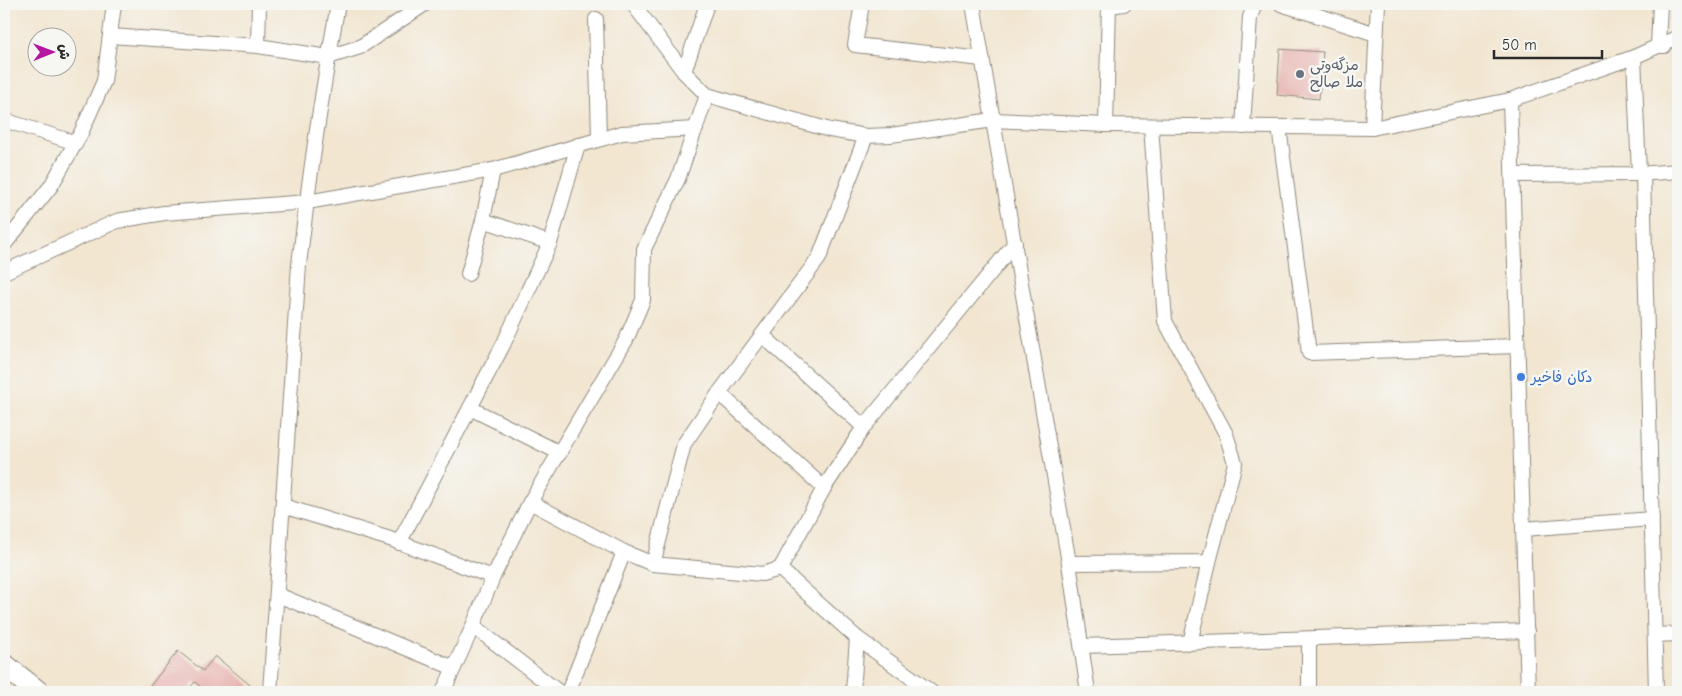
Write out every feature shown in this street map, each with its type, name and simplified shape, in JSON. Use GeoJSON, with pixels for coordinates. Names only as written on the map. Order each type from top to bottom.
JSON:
{"type":"FeatureCollection","features":[{"type":"Feature","properties":{"kind":"main road"},"geometry":{"type":"LineString","coordinates":[[4,665],[38,692]]}},
{"type":"Feature","properties":{"kind":"street"},"geometry":{"type":"LineString","coordinates":[[4,245],[51,186],[76,142],[104,81],[113,4]]}},
{"type":"Feature","properties":{"kind":"street"},"geometry":{"type":"LineString","coordinates":[[258,4],[258,46]]}},
{"type":"Feature","properties":{"kind":"street"},"geometry":{"type":"LineString","coordinates":[[270,692],[299,265],[328,57],[338,4]]}},
{"type":"Feature","properties":{"kind":"street"},"geometry":{"type":"LineString","coordinates":[[110,36],[258,46],[328,57],[360,47],[425,4]]}},
{"type":"Feature","properties":{"kind":"street"},"geometry":{"type":"LineString","coordinates":[[633,4],[684,72],[707,95],[830,130],[866,136],[891,136],[993,120],[1151,126],[1372,128],[1510,100],[1634,57],[1678,37]]}},
{"type":"Feature","properties":{"kind":"street"},"geometry":{"type":"LineString","coordinates":[[684,72],[707,4]]}},
{"type":"Feature","properties":{"kind":"street"},"geometry":{"type":"LineString","coordinates":[[862,4],[855,45],[982,59]]}},
{"type":"Feature","properties":{"kind":"street"},"geometry":{"type":"LineString","coordinates":[[972,4],[1069,562],[1088,692]]}},
{"type":"Feature","properties":{"kind":"street"},"geometry":{"type":"LineString","coordinates":[[1106,125],[1109,5],[1124,4]]}},
{"type":"Feature","properties":{"kind":"street"},"geometry":{"type":"LineString","coordinates":[[1243,127],[1250,17],[1255,4]]}},
{"type":"Feature","properties":{"kind":"street"},"geometry":{"type":"LineString","coordinates":[[1281,4],[1376,34]]}},
{"type":"Feature","properties":{"kind":"street"},"geometry":{"type":"LineString","coordinates":[[1372,128],[1378,4]]}},
{"type":"Feature","properties":{"kind":"street"},"geometry":{"type":"LineString","coordinates":[[1658,46],[1660,4]]}},
{"type":"Feature","properties":{"kind":"street"},"geometry":{"type":"LineString","coordinates":[[596,19],[599,139]]}},
{"type":"Feature","properties":{"kind":"street"},"geometry":{"type":"LineString","coordinates":[[1658,46],[1678,46]]}},
{"type":"Feature","properties":{"kind":"street"},"geometry":{"type":"LineString","coordinates":[[1634,57],[1641,174],[1656,692]]}},
{"type":"Feature","properties":{"kind":"street"},"geometry":{"type":"LineString","coordinates":[[443,692],[493,577],[530,502],[626,340],[643,300],[644,249],[678,179],[707,95]]}},
{"type":"Feature","properties":{"kind":"street"},"geometry":{"type":"LineString","coordinates":[[1510,100],[1528,692]]}},
{"type":"Feature","properties":{"kind":"street"},"geometry":{"type":"LineString","coordinates":[[4,120],[76,142]]}},
{"type":"Feature","properties":{"kind":"street"},"geometry":{"type":"LineString","coordinates":[[1151,126],[1165,321],[1226,434],[1235,463],[1190,643]]}},
{"type":"Feature","properties":{"kind":"street"},"geometry":{"type":"LineString","coordinates":[[1279,126],[1309,353],[1517,346]]}},
{"type":"Feature","properties":{"kind":"street"},"geometry":{"type":"LineString","coordinates":[[5,268],[117,222],[164,212],[307,202],[493,170],[622,133],[696,129]]}},
{"type":"Feature","properties":{"kind":"street"},"geometry":{"type":"LineString","coordinates":[[653,564],[684,444],[719,393],[819,258],[866,136]]}},
{"type":"Feature","properties":{"kind":"street"},"geometry":{"type":"LineString","coordinates":[[399,543],[503,345],[550,243],[578,145]]}},
{"type":"Feature","properties":{"kind":"street"},"geometry":{"type":"LineString","coordinates":[[468,274],[483,220],[493,170]]}},
{"type":"Feature","properties":{"kind":"street"},"geometry":{"type":"LineString","coordinates":[[1513,175],[1641,174],[1678,171]]}},
{"type":"Feature","properties":{"kind":"street"},"geometry":{"type":"LineString","coordinates":[[483,220],[550,243]]}},
{"type":"Feature","properties":{"kind":"street"},"geometry":{"type":"LineString","coordinates":[[530,502],[624,552],[653,564],[762,574],[780,569],[824,488],[864,427],[1015,243]]}},
{"type":"Feature","properties":{"kind":"street"},"geometry":{"type":"LineString","coordinates":[[762,335],[864,427]]}},
{"type":"Feature","properties":{"kind":"street"},"geometry":{"type":"LineString","coordinates":[[719,393],[824,488]]}},
{"type":"Feature","properties":{"kind":"street"},"geometry":{"type":"LineString","coordinates":[[470,408],[560,453]]}},
{"type":"Feature","properties":{"kind":"street"},"geometry":{"type":"LineString","coordinates":[[283,506],[399,543],[493,577]]}},
{"type":"Feature","properties":{"kind":"street"},"geometry":{"type":"LineString","coordinates":[[1523,529],[1652,519]]}},
{"type":"Feature","properties":{"kind":"street"},"geometry":{"type":"LineString","coordinates":[[568,692],[624,552]]}},
{"type":"Feature","properties":{"kind":"street"},"geometry":{"type":"LineString","coordinates":[[1069,562],[1210,562]]}},
{"type":"Feature","properties":{"kind":"street"},"geometry":{"type":"LineString","coordinates":[[780,569],[857,638],[931,692]]}},
{"type":"Feature","properties":{"kind":"street"},"geometry":{"type":"LineString","coordinates":[[278,595],[454,668]]}},
{"type":"Feature","properties":{"kind":"street"},"geometry":{"type":"LineString","coordinates":[[473,626],[559,692]]}},
{"type":"Feature","properties":{"kind":"street"},"geometry":{"type":"LineString","coordinates":[[1082,646],[1527,631]]}},
{"type":"Feature","properties":{"kind":"street"},"geometry":{"type":"LineString","coordinates":[[1655,635],[1678,634]]}},
{"type":"Feature","properties":{"kind":"street"},"geometry":{"type":"LineString","coordinates":[[854,692],[857,638]]}},
{"type":"Feature","properties":{"kind":"street"},"geometry":{"type":"LineString","coordinates":[[1309,639],[1309,692]]}},
{"type":"Feature","properties":{"kind":"building","name":"مزگه‌وتی ملا صالح"},"geometry":{"type":"Polygon","coordinates":[[[1280,49],[1323,52],[1319,99],[1277,95],[1280,49]]]}},
{"type":"Feature","properties":{"kind":"building"},"geometry":{"type":"Polygon","coordinates":[[[178,651],[203,671],[215,656],[250,685],[245,692],[207,692],[195,682],[186,692],[145,692],[178,651]]]}},
{"type":"Feature","properties":{"kind":"place","name":"مزگه‌وتی ملا صالح"},"geometry":{"type":"Point","coordinates":[1300,74]}},
{"type":"Feature","properties":{"kind":"place","name":"دكان فاخیر"},"geometry":{"type":"Point","coordinates":[1521,377]}}]}
